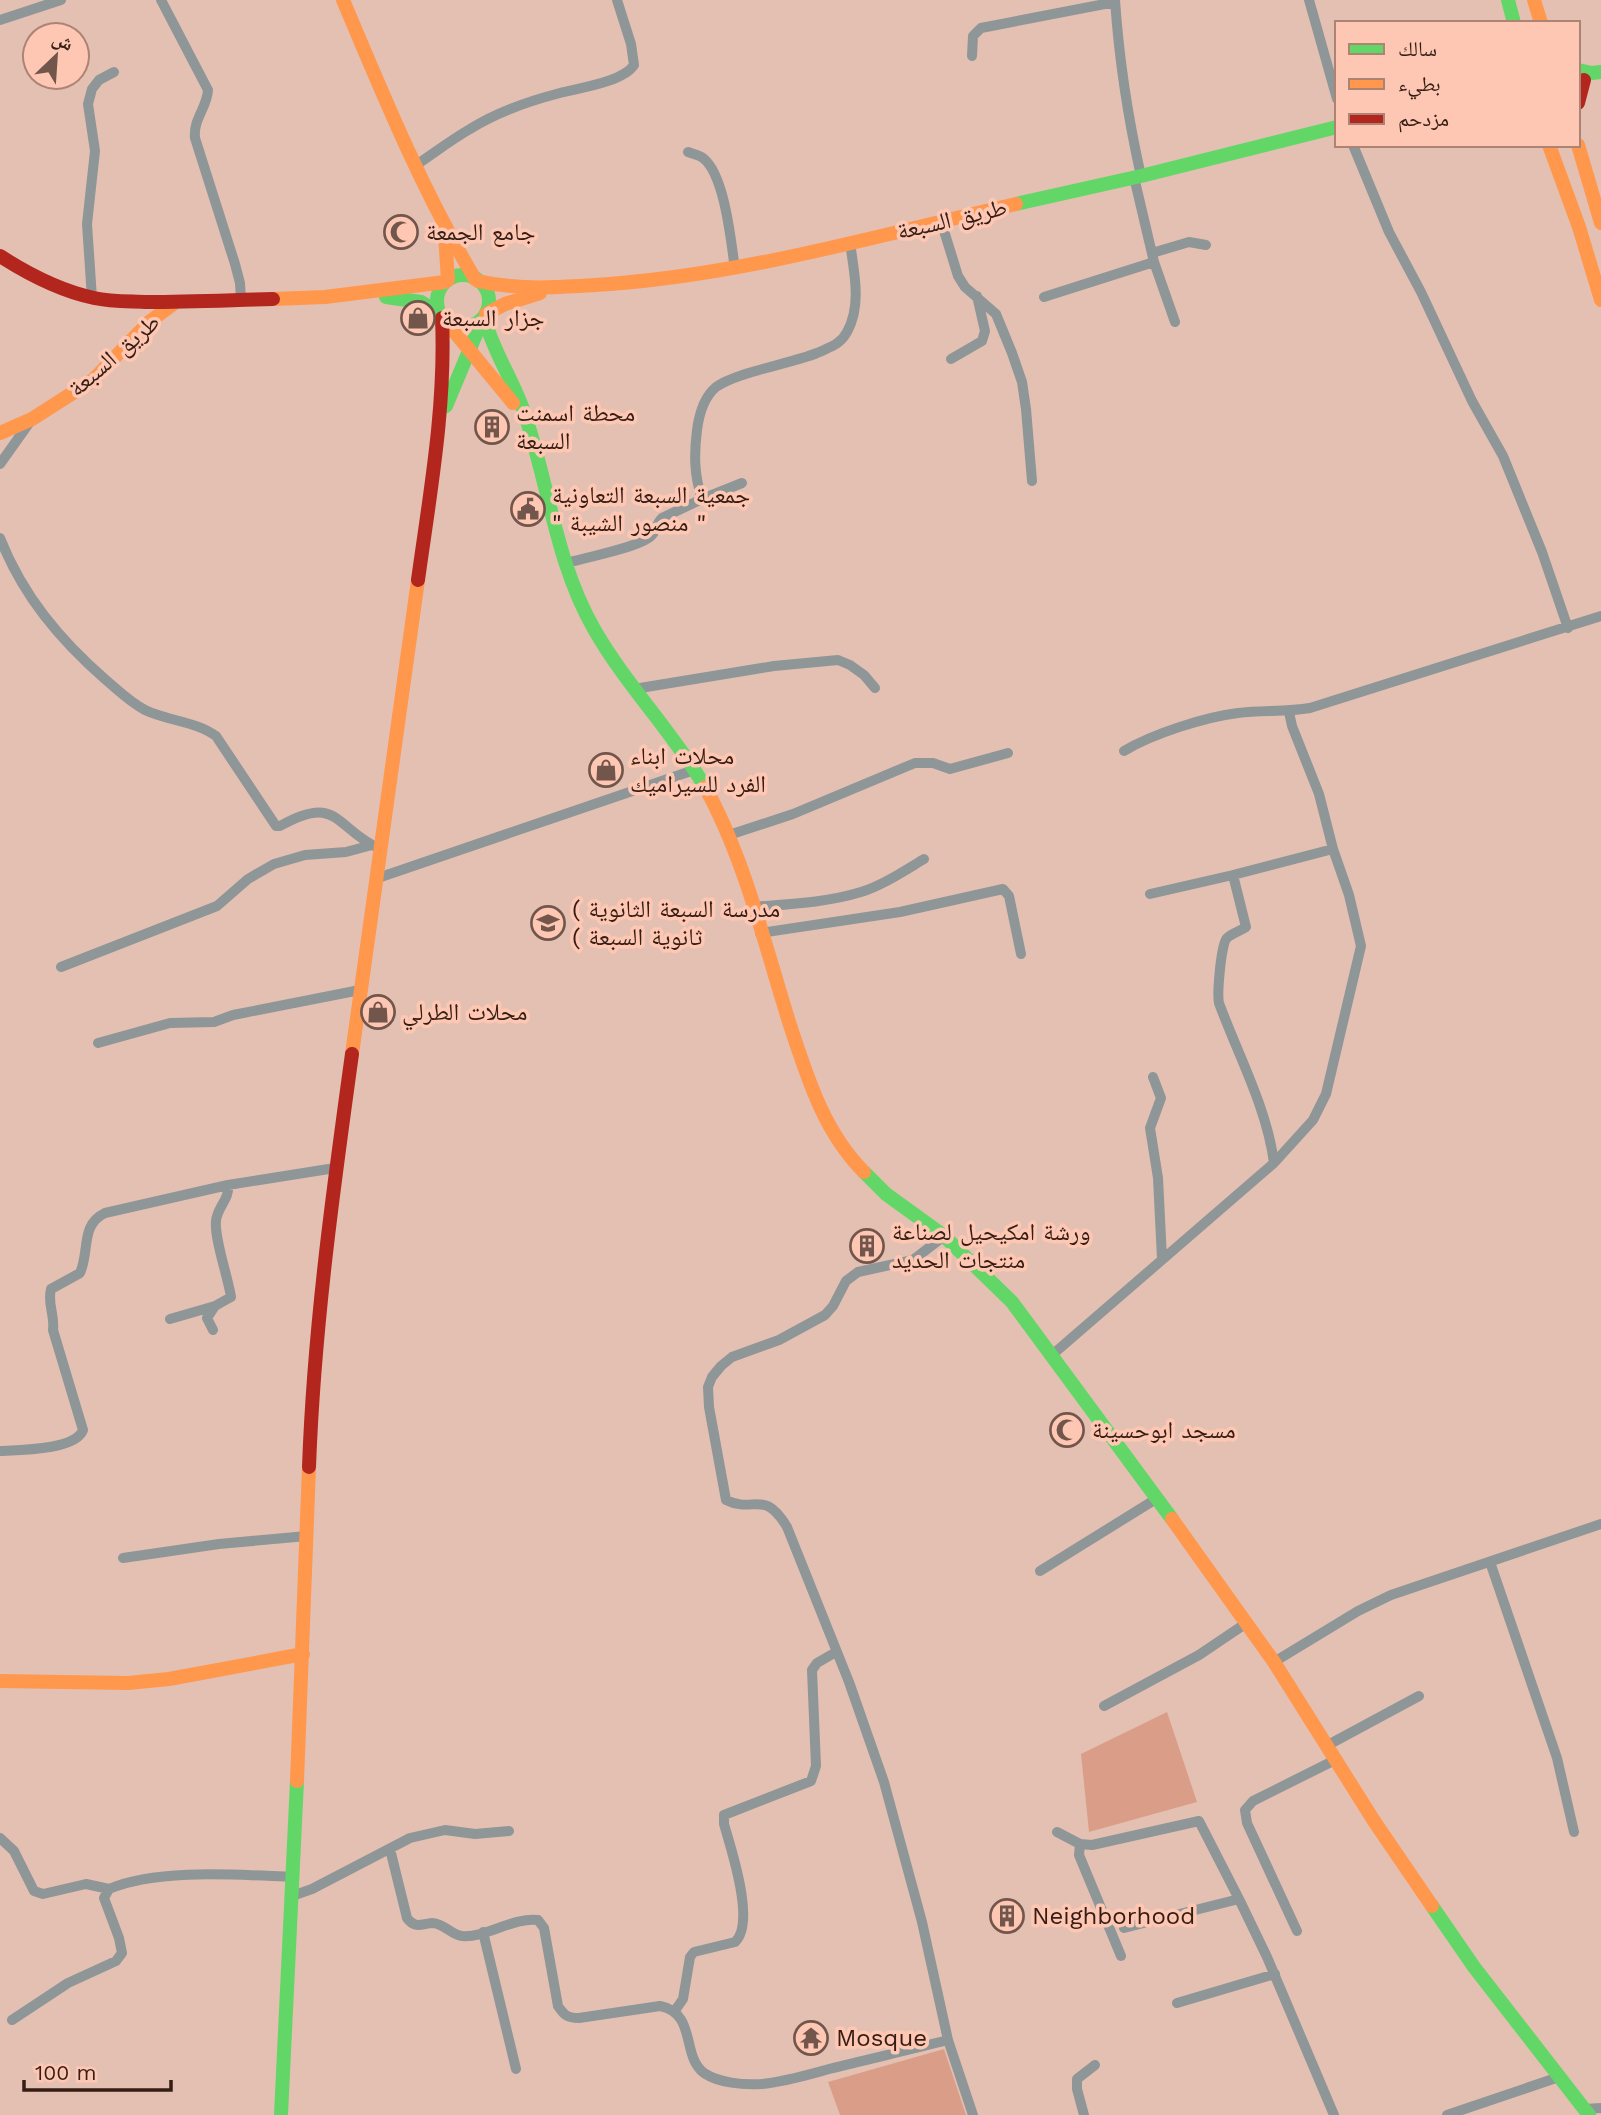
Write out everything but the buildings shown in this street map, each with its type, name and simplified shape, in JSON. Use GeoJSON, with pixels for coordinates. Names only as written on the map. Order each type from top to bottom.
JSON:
{"type":"FeatureCollection","features":[{"type":"Feature","properties":{"kind":"main road"},"geometry":{"type":"LineString","coordinates":[[343,0],[389,110],[444,227],[488,296],[484,317],[442,417]]}},
{"type":"Feature","properties":{"kind":"main road"},"geometry":{"type":"LineString","coordinates":[[1508,0],[1514,21]]}},
{"type":"Feature","properties":{"kind":"main road"},"geometry":{"type":"LineString","coordinates":[[1535,3],[1540,21]]}},
{"type":"Feature","properties":{"kind":"main road"},"geometry":{"type":"LineString","coordinates":[[1535,3],[1547,21]]}},
{"type":"Feature","properties":{"kind":"main road"},"geometry":{"type":"LineString","coordinates":[[1580,94],[1585,73]]}},
{"type":"Feature","properties":{"kind":"main road","name":"طريق السبعة"},"geometry":{"type":"LineString","coordinates":[[565,287],[736,269],[1137,177],[1335,128]]}},
{"type":"Feature","properties":{"kind":"main road"},"geometry":{"type":"LineString","coordinates":[[1549,147],[1579,227],[1601,300]]}},
{"type":"Feature","properties":{"kind":"main road"},"geometry":{"type":"LineString","coordinates":[[1579,147],[1601,223]]}},
{"type":"Feature","properties":{"kind":"main road"},"geometry":{"type":"LineString","coordinates":[[281,2115],[303,1654],[311,1409],[335,1168],[375,879],[376,847],[442,417],[444,363],[442,317],[437,296],[446,281],[444,227]]}},
{"type":"Feature","properties":{"kind":"main road"},"geometry":{"type":"LineString","coordinates":[[0,256],[38,278],[92,298],[176,302]]}},
{"type":"Feature","properties":{"kind":"main road"},"geometry":{"type":"LineString","coordinates":[[446,281],[458,276],[504,287],[565,287]]}},
{"type":"Feature","properties":{"kind":"main road","name":"طريق السبعة"},"geometry":{"type":"LineString","coordinates":[[0,433],[32,419],[93,380],[149,322],[176,302],[360,294],[446,281]]}},
{"type":"Feature","properties":{"kind":"main road"},"geometry":{"type":"LineString","coordinates":[[442,317],[453,326],[473,326],[484,317],[524,297],[565,287]]}},
{"type":"Feature","properties":{"kind":"main road","name":"طريق السبعة"},"geometry":{"type":"LineString","coordinates":[[360,294],[410,299],[427,305],[442,317]]}},
{"type":"Feature","properties":{"kind":"main road"},"geometry":{"type":"LineString","coordinates":[[442,317],[501,386],[529,427]]}},
{"type":"Feature","properties":{"kind":"main road"},"geometry":{"type":"LineString","coordinates":[[484,317],[493,348],[518,395],[566,562],[591,624],[634,689],[694,769],[729,835],[810,1085],[832,1131],[854,1162],[886,1194],[944,1237],[1012,1302],[1274,1662],[1374,1821],[1474,1967],[1587,2112]]}},
{"type":"Feature","properties":{"kind":"main road"},"geometry":{"type":"LineString","coordinates":[[0,1681],[128,1683],[169,1679],[303,1654]]}},
{"type":"Feature","properties":{"kind":"street"},"geometry":{"type":"LineString","coordinates":[[0,20],[61,0]]}},
{"type":"Feature","properties":{"kind":"street"},"geometry":{"type":"LineString","coordinates":[[161,0],[208,90],[208,99],[195,121],[195,138],[235,264],[241,300]]}},
{"type":"Feature","properties":{"kind":"street"},"geometry":{"type":"LineString","coordinates":[[416,165],[496,115],[557,94],[607,82],[631,70],[634,65],[631,44],[617,0]]}},
{"type":"Feature","properties":{"kind":"street"},"geometry":{"type":"LineString","coordinates":[[1308,0],[1335,92]]}},
{"type":"Feature","properties":{"kind":"street"},"geometry":{"type":"LineString","coordinates":[[972,56],[973,36],[981,29],[1115,1],[1137,177],[1153,258],[1175,322]]}},
{"type":"Feature","properties":{"kind":"street"},"geometry":{"type":"LineString","coordinates":[[92,298],[87,224],[96,151],[89,104],[92,89],[99,80],[114,72]]}},
{"type":"Feature","properties":{"kind":"street"},"geometry":{"type":"LineString","coordinates":[[1354,147],[1389,233],[1421,292],[1472,401],[1503,456],[1542,552],[1568,628]]}},
{"type":"Feature","properties":{"kind":"street"},"geometry":{"type":"LineString","coordinates":[[688,152],[703,158],[716,178],[736,269]]}},
{"type":"Feature","properties":{"kind":"street"},"geometry":{"type":"LineString","coordinates":[[942,221],[958,276],[965,286],[996,314],[1022,382],[1032,481]]}},
{"type":"Feature","properties":{"kind":"street"},"geometry":{"type":"LineString","coordinates":[[1044,297],[1153,258],[1189,242],[1206,245]]}},
{"type":"Feature","properties":{"kind":"street"},"geometry":{"type":"LineString","coordinates":[[702,499],[696,478],[694,450],[699,420],[706,400],[715,388],[743,375],[803,359],[839,344],[848,331],[856,286],[850,243]]}},
{"type":"Feature","properties":{"kind":"street"},"geometry":{"type":"LineString","coordinates":[[951,359],[982,341],[985,331],[977,296]]}},
{"type":"Feature","properties":{"kind":"street"},"geometry":{"type":"LineString","coordinates":[[0,464],[32,419]]}},
{"type":"Feature","properties":{"kind":"street"},"geometry":{"type":"LineString","coordinates":[[566,562],[642,542],[653,534],[658,520],[662,517],[742,483]]}},
{"type":"Feature","properties":{"kind":"street"},"geometry":{"type":"LineString","coordinates":[[0,538],[14,570],[47,622],[132,702],[148,711],[208,730],[216,736],[276,825],[280,826],[308,812],[324,811],[334,815],[376,847]]}},
{"type":"Feature","properties":{"kind":"street"},"geometry":{"type":"LineString","coordinates":[[1124,751],[1146,738],[1234,713],[1290,712],[1310,708],[1601,616]]}},
{"type":"Feature","properties":{"kind":"street"},"geometry":{"type":"LineString","coordinates":[[634,689],[774,666],[838,660],[864,675],[875,688]]}},
{"type":"Feature","properties":{"kind":"street"},"geometry":{"type":"LineString","coordinates":[[1052,1355],[1274,1163],[1303,1133],[1321,1105],[1333,1067],[1361,946],[1319,794],[1292,726],[1290,712]]}},
{"type":"Feature","properties":{"kind":"street"},"geometry":{"type":"LineString","coordinates":[[729,835],[793,814],[915,763],[933,763],[950,769],[1008,753]]}},
{"type":"Feature","properties":{"kind":"street"},"geometry":{"type":"LineString","coordinates":[[375,879],[694,769]]}},
{"type":"Feature","properties":{"kind":"street"},"geometry":{"type":"LineString","coordinates":[[61,967],[217,906],[248,879],[274,864],[305,855],[376,847]]}},
{"type":"Feature","properties":{"kind":"street"},"geometry":{"type":"LineString","coordinates":[[1150,894],[1333,849]]}},
{"type":"Feature","properties":{"kind":"street"},"geometry":{"type":"LineString","coordinates":[[751,907],[803,903],[863,891],[924,859]]}},
{"type":"Feature","properties":{"kind":"street"},"geometry":{"type":"LineString","coordinates":[[1233,875],[1246,927],[1229,936],[1223,943],[1218,996],[1235,1047],[1260,1107],[1274,1163]]}},
{"type":"Feature","properties":{"kind":"street"},"geometry":{"type":"LineString","coordinates":[[760,933],[900,912],[1003,889],[1009,896],[1021,954]]}},
{"type":"Feature","properties":{"kind":"street"},"geometry":{"type":"LineString","coordinates":[[98,1043],[170,1023],[214,1022],[233,1015],[360,990]]}},
{"type":"Feature","properties":{"kind":"street"},"geometry":{"type":"LineString","coordinates":[[1153,1077],[1161,1098],[1150,1128],[1158,1178],[1162,1259]]}},
{"type":"Feature","properties":{"kind":"street"},"geometry":{"type":"LineString","coordinates":[[0,1451],[46,1447],[74,1441],[81,1436],[83,1430],[53,1331],[54,1319],[48,1299],[51,1289],[80,1273],[91,1223],[105,1213],[228,1185],[335,1168]]}},
{"type":"Feature","properties":{"kind":"street"},"geometry":{"type":"LineString","coordinates":[[170,1319],[215,1306],[231,1297],[215,1226],[217,1213],[229,1194],[228,1185]]}},
{"type":"Feature","properties":{"kind":"street"},"geometry":{"type":"LineString","coordinates":[[944,1237],[913,1261],[858,1272],[846,1281],[825,1315],[779,1340],[732,1357],[712,1377],[708,1387],[709,1407],[726,1500],[738,1504],[769,1505],[776,1510],[787,1527],[849,1682],[884,1782],[922,1922],[948,2040],[973,2115]]}},
{"type":"Feature","properties":{"kind":"street"},"geometry":{"type":"LineString","coordinates":[[213,1330],[207,1318],[215,1306]]}},
{"type":"Feature","properties":{"kind":"street"},"geometry":{"type":"LineString","coordinates":[[1040,1571],[1156,1499]]}},
{"type":"Feature","properties":{"kind":"street"},"geometry":{"type":"LineString","coordinates":[[1274,1662],[1358,1611],[1416,1586],[1601,1524]]}},
{"type":"Feature","properties":{"kind":"street"},"geometry":{"type":"LineString","coordinates":[[123,1558],[219,1544],[307,1536]]}},
{"type":"Feature","properties":{"kind":"street"},"geometry":{"type":"LineString","coordinates":[[1490,1562],[1557,1758],[1574,1832]]}},
{"type":"Feature","properties":{"kind":"street"},"geometry":{"type":"LineString","coordinates":[[1104,1706],[1199,1656],[1245,1624]]}},
{"type":"Feature","properties":{"kind":"street"},"geometry":{"type":"LineString","coordinates":[[674,2012],[683,1999],[690,1957],[694,1952],[735,1942],[743,1931],[742,1900],[724,1815],[811,1781],[816,1766],[812,1670],[817,1663],[836,1652]]}},
{"type":"Feature","properties":{"kind":"street"},"geometry":{"type":"LineString","coordinates":[[1328,1745],[1419,1696]]}},
{"type":"Feature","properties":{"kind":"street"},"geometry":{"type":"LineString","coordinates":[[1297,1931],[1247,1823],[1245,1810],[1253,1801],[1337,1759]]}},
{"type":"Feature","properties":{"kind":"street"},"geometry":{"type":"LineString","coordinates":[[1057,1832],[1080,1843],[1092,1845],[1199,1821],[1275,1974],[1334,2115]]}},
{"type":"Feature","properties":{"kind":"street"},"geometry":{"type":"LineString","coordinates":[[292,1896],[312,1889],[410,1838],[445,1830],[475,1834],[509,1831]]}},
{"type":"Feature","properties":{"kind":"street"},"geometry":{"type":"LineString","coordinates":[[0,1838],[14,1851],[34,1891],[43,1894],[86,1884],[109,1889],[174,1876],[220,1874],[293,1877]]}},
{"type":"Feature","properties":{"kind":"street"},"geometry":{"type":"LineString","coordinates":[[1080,1843],[1079,1855],[1121,1956]]}},
{"type":"Feature","properties":{"kind":"street"},"geometry":{"type":"LineString","coordinates":[[390,1849],[410,1923],[418,1926],[437,1924],[463,1936],[526,1920],[538,1920],[542,1923],[558,2006],[569,2018],[660,2006],[674,2012],[683,2022],[697,2066],[719,2080],[739,2084],[778,2082],[948,2040]]}},
{"type":"Feature","properties":{"kind":"street"},"geometry":{"type":"LineString","coordinates":[[12,2020],[68,1983],[116,1961],[122,1953],[104,1898],[109,1889]]}},
{"type":"Feature","properties":{"kind":"street"},"geometry":{"type":"LineString","coordinates":[[1124,1928],[1239,1899]]}},
{"type":"Feature","properties":{"kind":"street"},"geometry":{"type":"LineString","coordinates":[[483,1932],[516,2068]]}},
{"type":"Feature","properties":{"kind":"street"},"geometry":{"type":"LineString","coordinates":[[1177,2003],[1275,1974]]}},
{"type":"Feature","properties":{"kind":"street"},"geometry":{"type":"LineString","coordinates":[[1084,2115],[1077,2079],[1095,2065]]}},
{"type":"Feature","properties":{"kind":"street"},"geometry":{"type":"LineString","coordinates":[[1447,2115],[1559,2077]]}},
{"type":"Feature","properties":{"kind":"street"},"geometry":{"type":"LineString","coordinates":[[1587,2112],[1601,2108]]}},
{"type":"Feature","properties":{"kind":"shaded area"},"geometry":{"type":"Polygon","coordinates":[[[1167,1712],[1197,1802],[1089,1832],[1081,1754],[1167,1712]]]}},
{"type":"Feature","properties":{"kind":"shaded area"},"geometry":{"type":"Polygon","coordinates":[[[944,2049],[966,2115],[840,2115],[828,2082],[944,2049]]]}},
{"type":"Feature","properties":{"kind":"traffic: fast"},"geometry":{"type":"LineString","coordinates":[[1508,0],[1513,21]]}},
{"type":"Feature","properties":{"kind":"traffic: fast"},"geometry":{"type":"LineString","coordinates":[[1580,70],[1601,72]]}},
{"type":"Feature","properties":{"kind":"traffic: fast"},"geometry":{"type":"LineString","coordinates":[[1016,204],[1335,128]]}},
{"type":"Feature","properties":{"kind":"traffic: fast"},"geometry":{"type":"LineString","coordinates":[[463,275],[473,277],[481,283],[487,291],[489,301],[487,311],[481,319],[473,325],[463,327],[453,325],[445,319],[439,311],[437,301],[439,291],[445,283],[453,277],[463,275]]}},
{"type":"Feature","properties":{"kind":"traffic: fast"},"geometry":{"type":"LineString","coordinates":[[386,297],[421,302],[439,313]]}},
{"type":"Feature","properties":{"kind":"traffic: fast"},"geometry":{"type":"LineString","coordinates":[[484,317],[525,415],[562,551],[581,604],[607,650],[705,787]]}},
{"type":"Feature","properties":{"kind":"traffic: fast"},"geometry":{"type":"LineString","coordinates":[[446,406],[482,320]]}},
{"type":"Feature","properties":{"kind":"traffic: fast"},"geometry":{"type":"LineString","coordinates":[[864,1172],[886,1194],[944,1236],[1012,1302],[1172,1519]]}},
{"type":"Feature","properties":{"kind":"traffic: fast"},"geometry":{"type":"LineString","coordinates":[[281,2115],[297,1781]]}},
{"type":"Feature","properties":{"kind":"traffic: fast"},"geometry":{"type":"LineString","coordinates":[[1432,1906],[1474,1967],[1589,2115]]}},
{"type":"Feature","properties":{"kind":"traffic: slow"},"geometry":{"type":"LineString","coordinates":[[343,0],[420,177],[475,279]]}},
{"type":"Feature","properties":{"kind":"traffic: slow"},"geometry":{"type":"LineString","coordinates":[[1534,0],[1540,21]]}},
{"type":"Feature","properties":{"kind":"traffic: slow"},"geometry":{"type":"LineString","coordinates":[[1550,147],[1579,227],[1601,300]]}},
{"type":"Feature","properties":{"kind":"traffic: slow"},"geometry":{"type":"LineString","coordinates":[[1579,147],[1601,223]]}},
{"type":"Feature","properties":{"kind":"traffic: slow"},"geometry":{"type":"LineString","coordinates":[[478,281],[544,287],[662,279],[814,252],[1016,204]]}},
{"type":"Feature","properties":{"kind":"traffic: slow"},"geometry":{"type":"LineString","coordinates":[[445,235],[448,280]]}},
{"type":"Feature","properties":{"kind":"traffic: slow"},"geometry":{"type":"LineString","coordinates":[[273,299],[325,297],[445,282]]}},
{"type":"Feature","properties":{"kind":"traffic: slow"},"geometry":{"type":"LineString","coordinates":[[486,314],[505,304],[540,293]]}},
{"type":"Feature","properties":{"kind":"traffic: slow"},"geometry":{"type":"LineString","coordinates":[[0,433],[32,419],[93,380],[149,322],[176,302]]}},
{"type":"Feature","properties":{"kind":"traffic: slow"},"geometry":{"type":"LineString","coordinates":[[448,324],[513,403]]}},
{"type":"Feature","properties":{"kind":"traffic: slow"},"geometry":{"type":"LineString","coordinates":[[352,1054],[418,580]]}},
{"type":"Feature","properties":{"kind":"traffic: slow"},"geometry":{"type":"LineString","coordinates":[[705,787],[742,872],[789,1022],[818,1102],[838,1139],[864,1172]]}},
{"type":"Feature","properties":{"kind":"traffic: slow"},"geometry":{"type":"LineString","coordinates":[[297,1781],[309,1467]]}},
{"type":"Feature","properties":{"kind":"traffic: slow"},"geometry":{"type":"LineString","coordinates":[[1172,1519],[1274,1662],[1374,1821],[1432,1906]]}},
{"type":"Feature","properties":{"kind":"traffic: slow"},"geometry":{"type":"LineString","coordinates":[[0,1681],[128,1683],[169,1679],[303,1654]]}},
{"type":"Feature","properties":{"kind":"traffic: jam"},"geometry":{"type":"LineString","coordinates":[[1580,95],[1584,80]]}},
{"type":"Feature","properties":{"kind":"traffic: jam"},"geometry":{"type":"LineString","coordinates":[[0,256],[57,286],[101,299],[148,302],[273,299]]}},
{"type":"Feature","properties":{"kind":"traffic: jam"},"geometry":{"type":"LineString","coordinates":[[418,580],[439,417],[442,318]]}},
{"type":"Feature","properties":{"kind":"traffic: jam"},"geometry":{"type":"LineString","coordinates":[[309,1467],[320,1311],[352,1054]]}},
{"type":"Feature","properties":{"kind":"place","name":"جامع الجمعة"},"geometry":{"type":"Point","coordinates":[401,232]}},
{"type":"Feature","properties":{"kind":"place","name":"جزار السبعة"},"geometry":{"type":"Point","coordinates":[418,318]}},
{"type":"Feature","properties":{"kind":"place","name":"محطة اسمنت السبعة"},"geometry":{"type":"Point","coordinates":[492,427]}},
{"type":"Feature","properties":{"kind":"place","name":"جمعية السبعة التعاونية \" منصور الشيبة \""},"geometry":{"type":"Point","coordinates":[528,509]}},
{"type":"Feature","properties":{"kind":"place","name":"محلات ابناء الفرد للسيراميك"},"geometry":{"type":"Point","coordinates":[606,770]}},
{"type":"Feature","properties":{"kind":"place","name":"( مدرسة السبعة الثانوية ( ثانوية السبعة"},"geometry":{"type":"Point","coordinates":[548,923]}},
{"type":"Feature","properties":{"kind":"place","name":"محلات الطرلي"},"geometry":{"type":"Point","coordinates":[378,1012]}},
{"type":"Feature","properties":{"kind":"place","name":"ورشة امكيحيل لصناعة منتجات الحديد"},"geometry":{"type":"Point","coordinates":[867,1246]}},
{"type":"Feature","properties":{"kind":"place","name":"مسجد ابوحسينة"},"geometry":{"type":"Point","coordinates":[1067,1430]}},
{"type":"Feature","properties":{"kind":"place","name":"Neighborhood"},"geometry":{"type":"Point","coordinates":[1007,1916]}},
{"type":"Feature","properties":{"kind":"place","name":"Mosque"},"geometry":{"type":"Point","coordinates":[811,2038]}}]}
